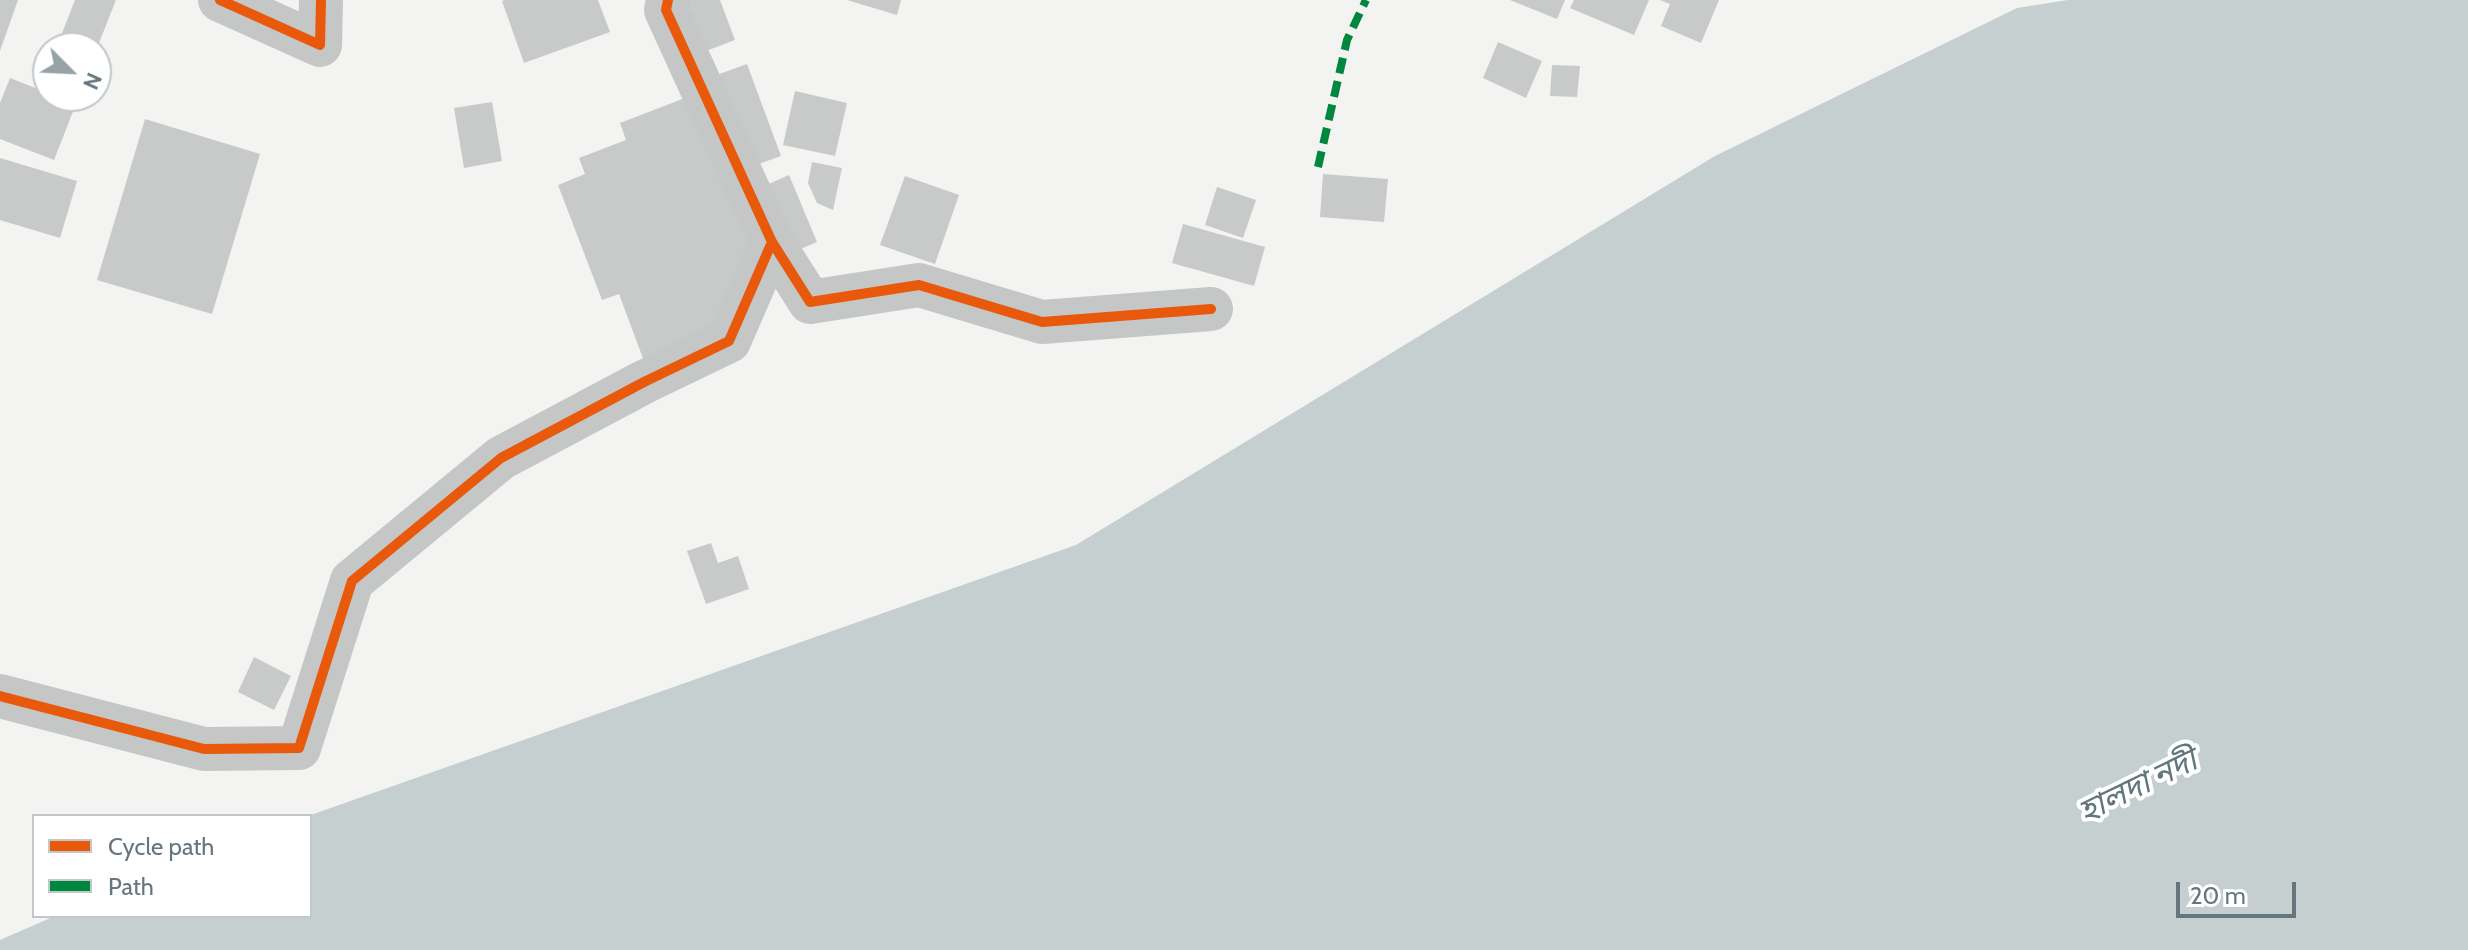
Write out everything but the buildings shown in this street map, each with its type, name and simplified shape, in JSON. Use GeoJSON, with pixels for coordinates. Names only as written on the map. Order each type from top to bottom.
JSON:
{"type":"FeatureCollection","features":[{"type":"Feature","properties":{"kind":"street"},"geometry":{"type":"LineString","coordinates":[[220,0],[320,45],[321,0]]}},
{"type":"Feature","properties":{"kind":"street"},"geometry":{"type":"LineString","coordinates":[[668,0],[666,10],[772,242],[810,302],[919,285],[1042,322],[1211,309]]}},
{"type":"Feature","properties":{"kind":"street"},"geometry":{"type":"LineString","coordinates":[[0,696],[204,749],[299,748],[352,581],[501,458],[729,341],[772,242]]}},
{"type":"Feature","properties":{"kind":"water","name":"হালদা নদী"},"geometry":{"type":"Polygon","coordinates":[[[2068,0],[2468,0],[2468,950],[0,950],[0,940],[50,918],[312,918],[312,815],[1076,545],[1715,156],[2017,8],[2068,0]]]}},
{"type":"Feature","properties":{"kind":"marked path"},"geometry":{"type":"LineString","coordinates":[[1318,167],[1347,40],[1366,0]]}},
{"type":"Feature","properties":{"kind":"cycle path"},"geometry":{"type":"LineString","coordinates":[[220,0],[320,45],[321,0]]}},
{"type":"Feature","properties":{"kind":"cycle path"},"geometry":{"type":"LineString","coordinates":[[0,696],[204,749],[299,748],[352,581],[501,458],[729,341],[772,242],[666,10],[668,0]]}},
{"type":"Feature","properties":{"kind":"cycle path"},"geometry":{"type":"LineString","coordinates":[[772,242],[810,302],[919,285],[1042,322],[1211,309]]}}]}
